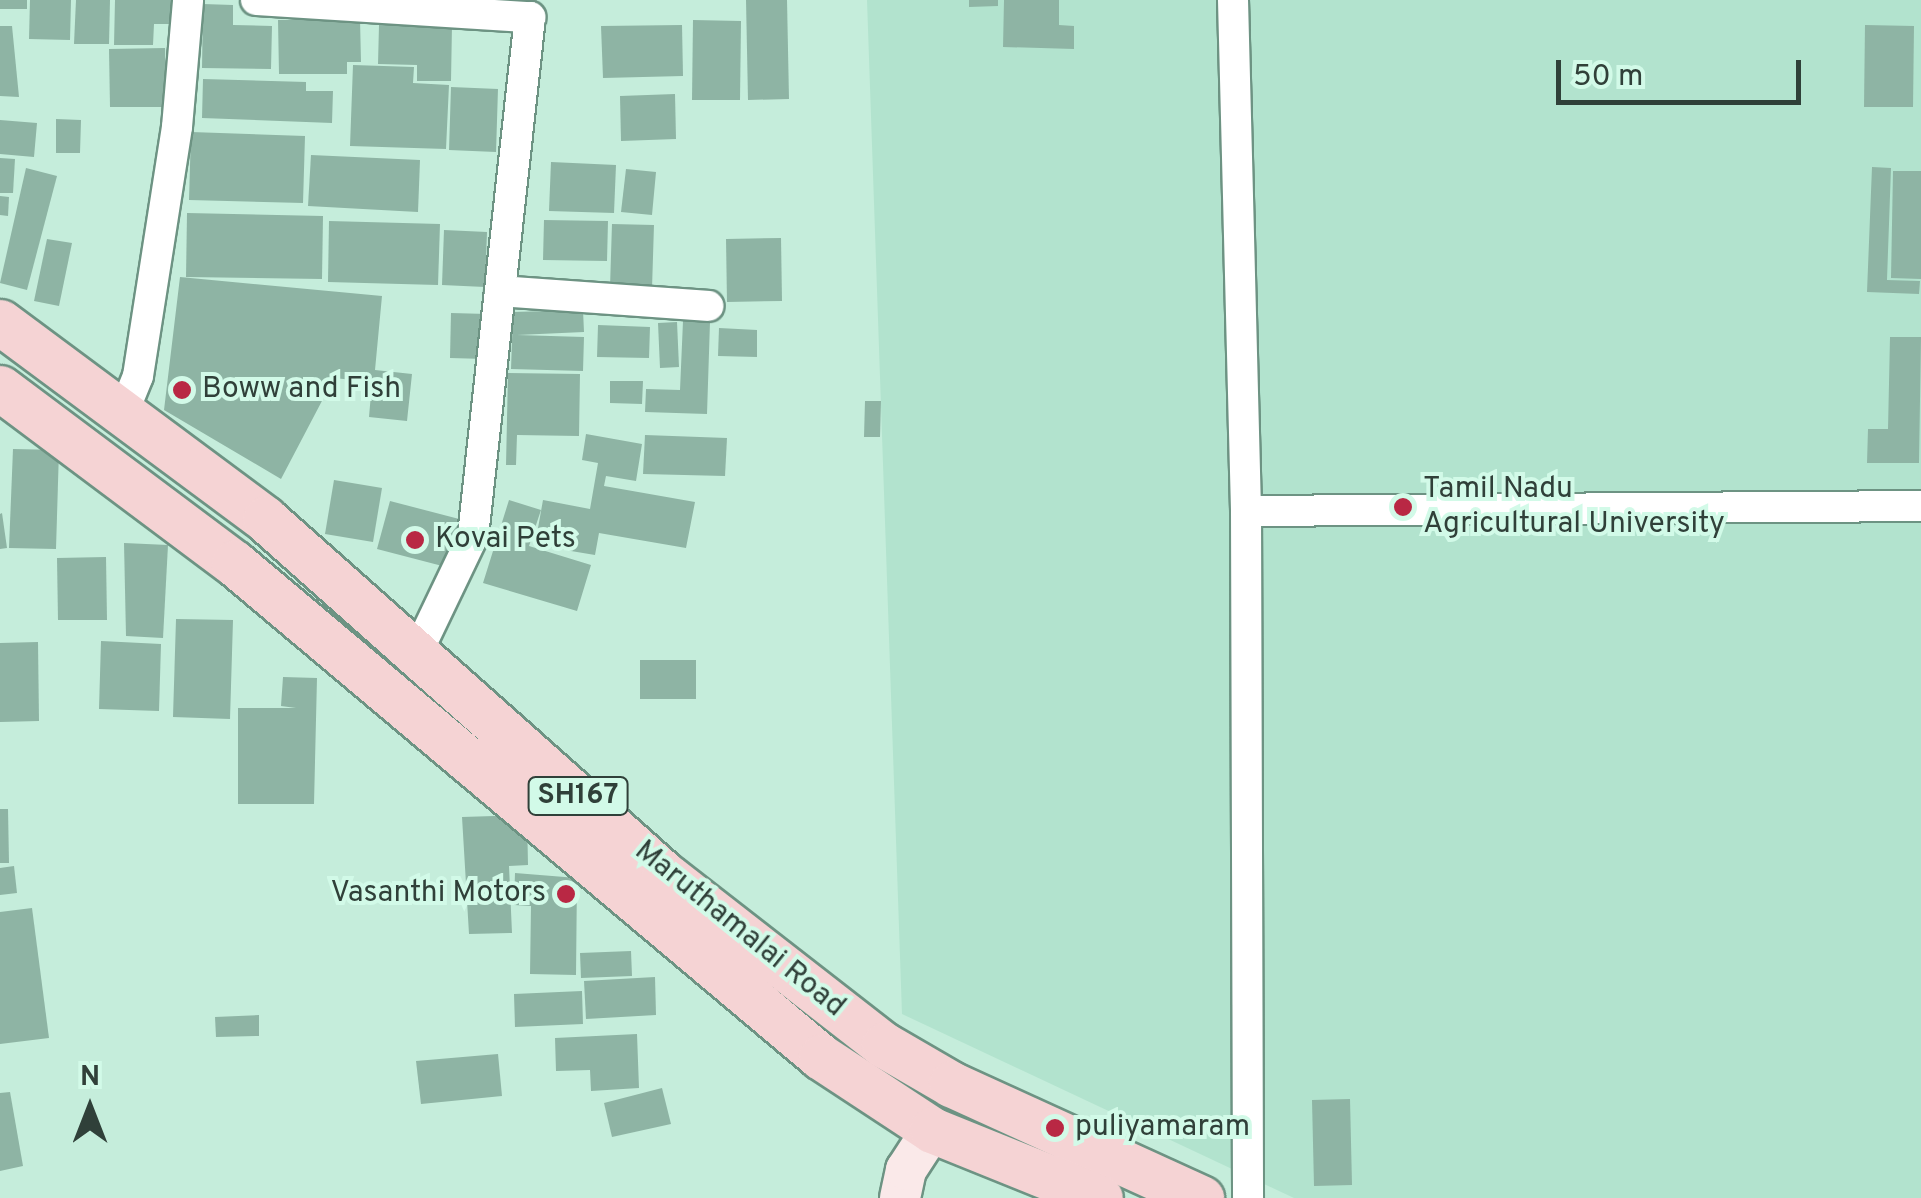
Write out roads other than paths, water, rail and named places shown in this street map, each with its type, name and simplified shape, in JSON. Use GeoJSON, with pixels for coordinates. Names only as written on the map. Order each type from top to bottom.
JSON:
{"type":"FeatureCollection","features":[{"type":"Feature","properties":{"kind":"main road","name":"Maruthamalai Road"},"geometry":{"type":"LineString","coordinates":[[0,322],[121,418],[265,519],[418,651],[664,874],[884,1045],[951,1084],[1201,1198]]}},
{"type":"Feature","properties":{"kind":"main road","name":"Maruthamalai Road"},"geometry":{"type":"LineString","coordinates":[[0,388],[234,563],[754,1006],[932,1130],[1100,1198]]}},
{"type":"Feature","properties":{"kind":"street"},"geometry":{"type":"LineString","coordinates":[[121,418],[138,376],[176,127],[188,0]]}},
{"type":"Feature","properties":{"kind":"street"},"geometry":{"type":"LineString","coordinates":[[256,0],[530,17],[474,536],[418,651]]}},
{"type":"Feature","properties":{"kind":"street"},"geometry":{"type":"LineString","coordinates":[[1233,0],[1246,511],[1248,1198]]}},
{"type":"Feature","properties":{"kind":"street"},"geometry":{"type":"LineString","coordinates":[[500,292],[708,306]]}},
{"type":"Feature","properties":{"kind":"street"},"geometry":{"type":"LineString","coordinates":[[1246,511],[1921,506]]}},
{"type":"Feature","properties":{"kind":"street"},"geometry":{"type":"LineString","coordinates":[[900,1198],[906,1170],[932,1130]]}},
{"type":"Feature","properties":{"kind":"place","name":"Boww and Fish"},"geometry":{"type":"Point","coordinates":[182,390]}},
{"type":"Feature","properties":{"kind":"place","name":"Tamil Nadu Agricultural University"},"geometry":{"type":"Point","coordinates":[1403,507]}},
{"type":"Feature","properties":{"kind":"place","name":"Kovai Pets"},"geometry":{"type":"Point","coordinates":[415,540]}},
{"type":"Feature","properties":{"kind":"place","name":"Vasanthi Motors"},"geometry":{"type":"Point","coordinates":[566,894]}},
{"type":"Feature","properties":{"kind":"place","name":"puliyamaram"},"geometry":{"type":"Point","coordinates":[1055,1128]}}]}
